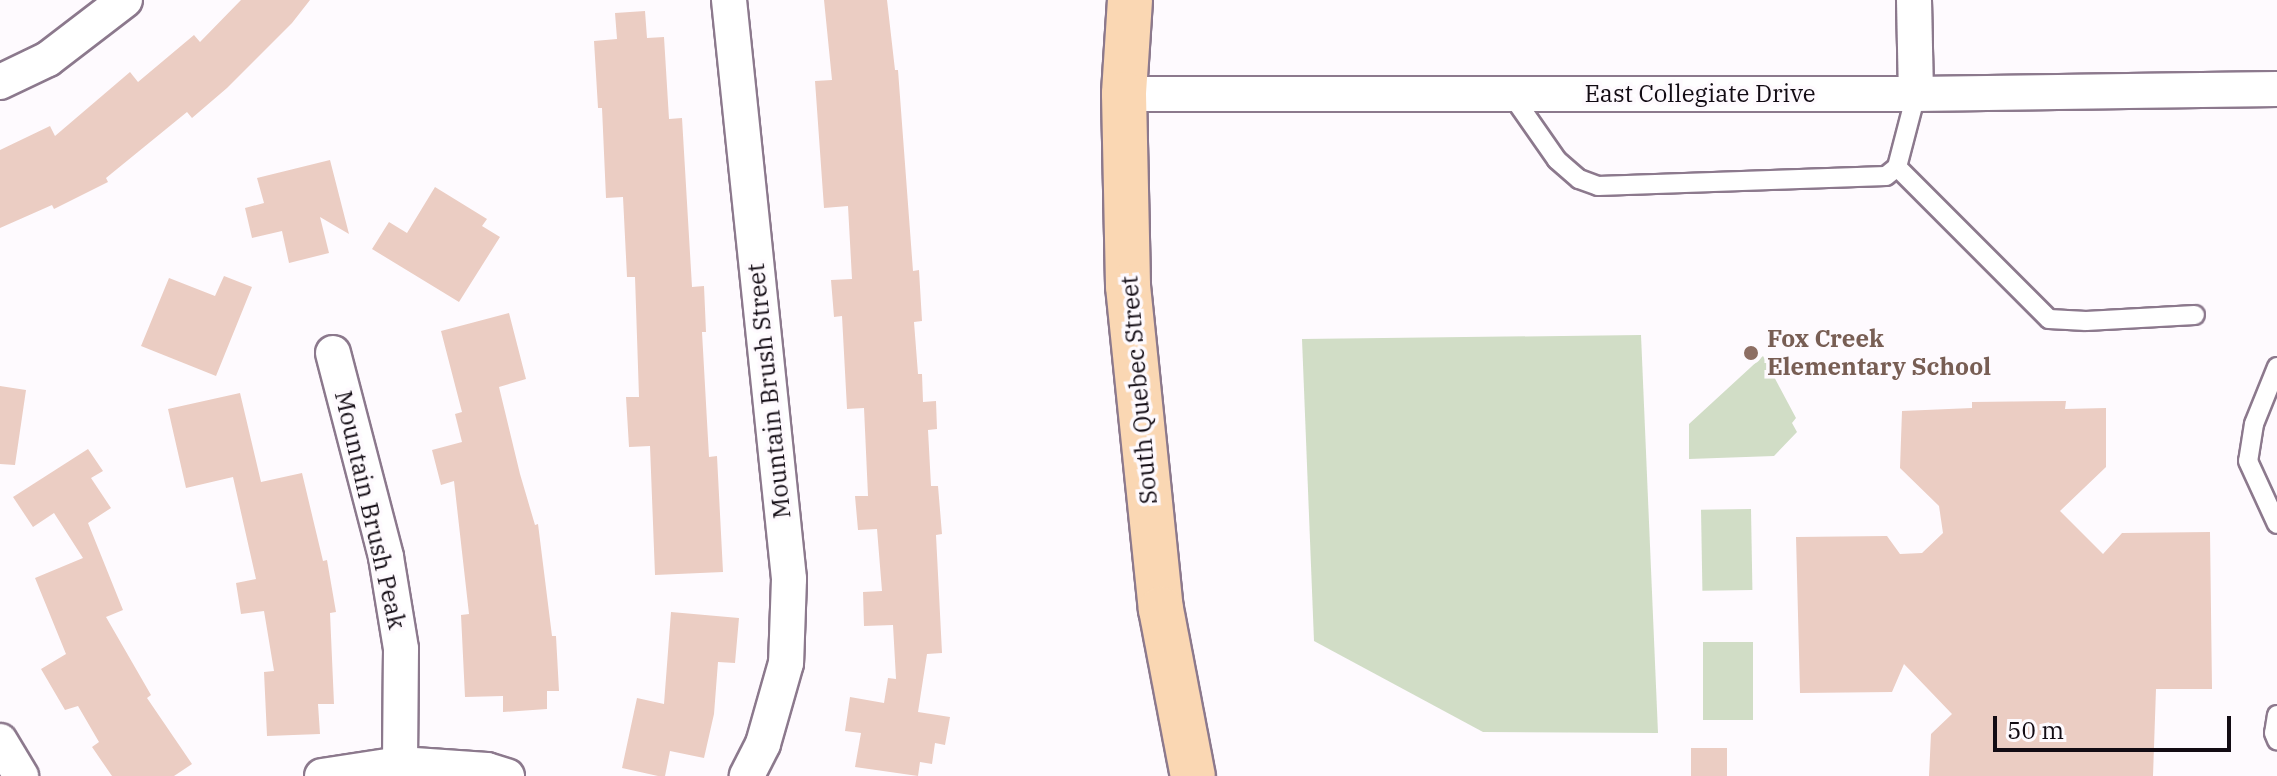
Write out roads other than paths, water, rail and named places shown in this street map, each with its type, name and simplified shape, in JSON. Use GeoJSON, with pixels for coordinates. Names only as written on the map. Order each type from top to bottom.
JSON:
{"type":"FeatureCollection","features":[{"type":"Feature","properties":{"kind":"main road","name":"South Quebec Street"},"geometry":{"type":"LineString","coordinates":[[1130,0],[1124,94],[1128,286],[1161,609],[1193,776]]}},
{"type":"Feature","properties":{"kind":"street"},"geometry":{"type":"LineString","coordinates":[[0,82],[48,59],[125,0]]}},
{"type":"Feature","properties":{"kind":"street","name":"Mountain Brush Street"},"geometry":{"type":"LineString","coordinates":[[729,0],[789,579],[786,663],[763,744],[747,776]]}},
{"type":"Feature","properties":{"kind":"street"},"geometry":{"type":"LineString","coordinates":[[1914,0],[1916,94]]}},
{"type":"Feature","properties":{"kind":"street","name":"East Collegiate Drive"},"geometry":{"type":"LineString","coordinates":[[1124,94],[1916,94],[2277,89]]}},
{"type":"Feature","properties":{"kind":"street","name":"Mountain Brush Peak"},"geometry":{"type":"LineString","coordinates":[[333,353],[386,557],[401,649],[400,764]]}},
{"type":"Feature","properties":{"kind":"street"},"geometry":{"type":"LineString","coordinates":[[0,741],[21,776]]}},
{"type":"Feature","properties":{"kind":"street"},"geometry":{"type":"LineString","coordinates":[[322,776],[400,764],[487,770],[507,776]]}},
{"type":"Feature","properties":{"kind":"lane"},"geometry":{"type":"LineString","coordinates":[[1511,94],[1557,160],[1579,179],[1598,186],[1886,176],[1897,167],[1916,94]]}},
{"type":"Feature","properties":{"kind":"lane"},"geometry":{"type":"LineString","coordinates":[[1897,167],[2049,319],[2086,321],[2195,315]]}},
{"type":"Feature","properties":{"kind":"lane"},"geometry":{"type":"LineString","coordinates":[[2277,367],[2254,424],[2248,461],[2277,524]]}},
{"type":"Feature","properties":{"kind":"lane"},"geometry":{"type":"LineString","coordinates":[[2277,715],[2274,733],[2277,740]]}},
{"type":"Feature","properties":{"kind":"place","name":"Fox Creek Elementary School"},"geometry":{"type":"Point","coordinates":[1751,353]}}]}
